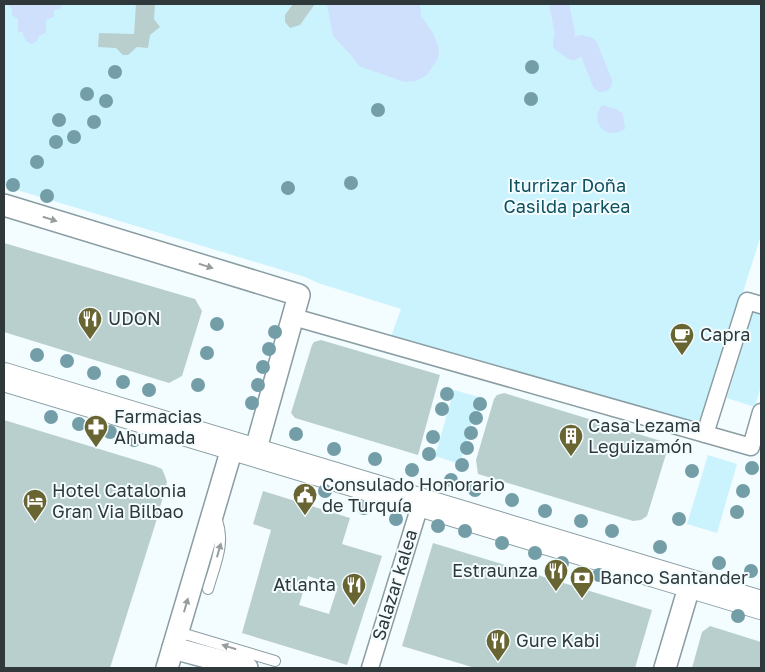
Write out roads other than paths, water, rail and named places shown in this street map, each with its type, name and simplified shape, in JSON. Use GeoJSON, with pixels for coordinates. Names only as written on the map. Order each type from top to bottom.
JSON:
{"type":"FeatureCollection","features":[{"type":"Feature","properties":{"kind":"main road"},"geometry":{"type":"LineString","coordinates":[[4,377],[761,605]]}},
{"type":"Feature","properties":{"kind":"street"},"geometry":{"type":"LineString","coordinates":[[4,205],[299,295],[244,448],[213,512],[167,668]]}},
{"type":"Feature","properties":{"kind":"street"},"geometry":{"type":"LineString","coordinates":[[705,434],[747,301],[761,305]]}},
{"type":"Feature","properties":{"kind":"street"},"geometry":{"type":"LineString","coordinates":[[304,320],[751,447],[761,412]]}},
{"type":"Feature","properties":{"kind":"street","name":"Salazar kalea"},"geometry":{"type":"LineString","coordinates":[[370,668],[421,502]]}},
{"type":"Feature","properties":{"kind":"street"},"geometry":{"type":"LineString","coordinates":[[665,668],[690,584]]}},
{"type":"Feature","properties":{"kind":"street"},"geometry":{"type":"LineString","coordinates":[[176,640],[247,668]]}},
{"type":"Feature","properties":{"kind":"lane"},"geometry":{"type":"LineString","coordinates":[[208,589],[221,542],[220,526],[213,512]]}},
{"type":"Feature","properties":{"kind":"lane"},"geometry":{"type":"LineString","coordinates":[[176,640],[275,661]]}},
{"type":"Feature","properties":{"kind":"waterway"},"geometry":{"type":"LineString","coordinates":[[559,4],[565,33],[563,43],[573,50],[581,45],[588,47],[602,82]]}},
{"type":"Feature","properties":{"kind":"place","name":"UDON"},"geometry":{"type":"Point","coordinates":[90,340]}},
{"type":"Feature","properties":{"kind":"place","name":"Capra"},"geometry":{"type":"Point","coordinates":[682,356]}},
{"type":"Feature","properties":{"kind":"place","name":"Farmacias Ahumada"},"geometry":{"type":"Point","coordinates":[96,448]}},
{"type":"Feature","properties":{"kind":"place","name":"Casa Lezama Leguizamón"},"geometry":{"type":"Point","coordinates":[571,457]}},
{"type":"Feature","properties":{"kind":"place","name":"Consulado Honorario de Turquía"},"geometry":{"type":"Point","coordinates":[305,516]}},
{"type":"Feature","properties":{"kind":"place","name":"Hotel Catalonia Gran Via Bilbao"},"geometry":{"type":"Point","coordinates":[35,522]}},
{"type":"Feature","properties":{"kind":"place","name":"Estraunza"},"geometry":{"type":"Point","coordinates":[556,592]}},
{"type":"Feature","properties":{"kind":"place","name":"Banco Santander"},"geometry":{"type":"Point","coordinates":[582,599]}},
{"type":"Feature","properties":{"kind":"place","name":"Atlanta"},"geometry":{"type":"Point","coordinates":[354,606]}},
{"type":"Feature","properties":{"kind":"place","name":"Gure Kabi"},"geometry":{"type":"Point","coordinates":[498,662]}},
{"type":"Feature","properties":{"kind":"park label","name":"Iturrizar Doña Casilda parkea"},"geometry":{"type":"Point","coordinates":[567,196]}}]}
